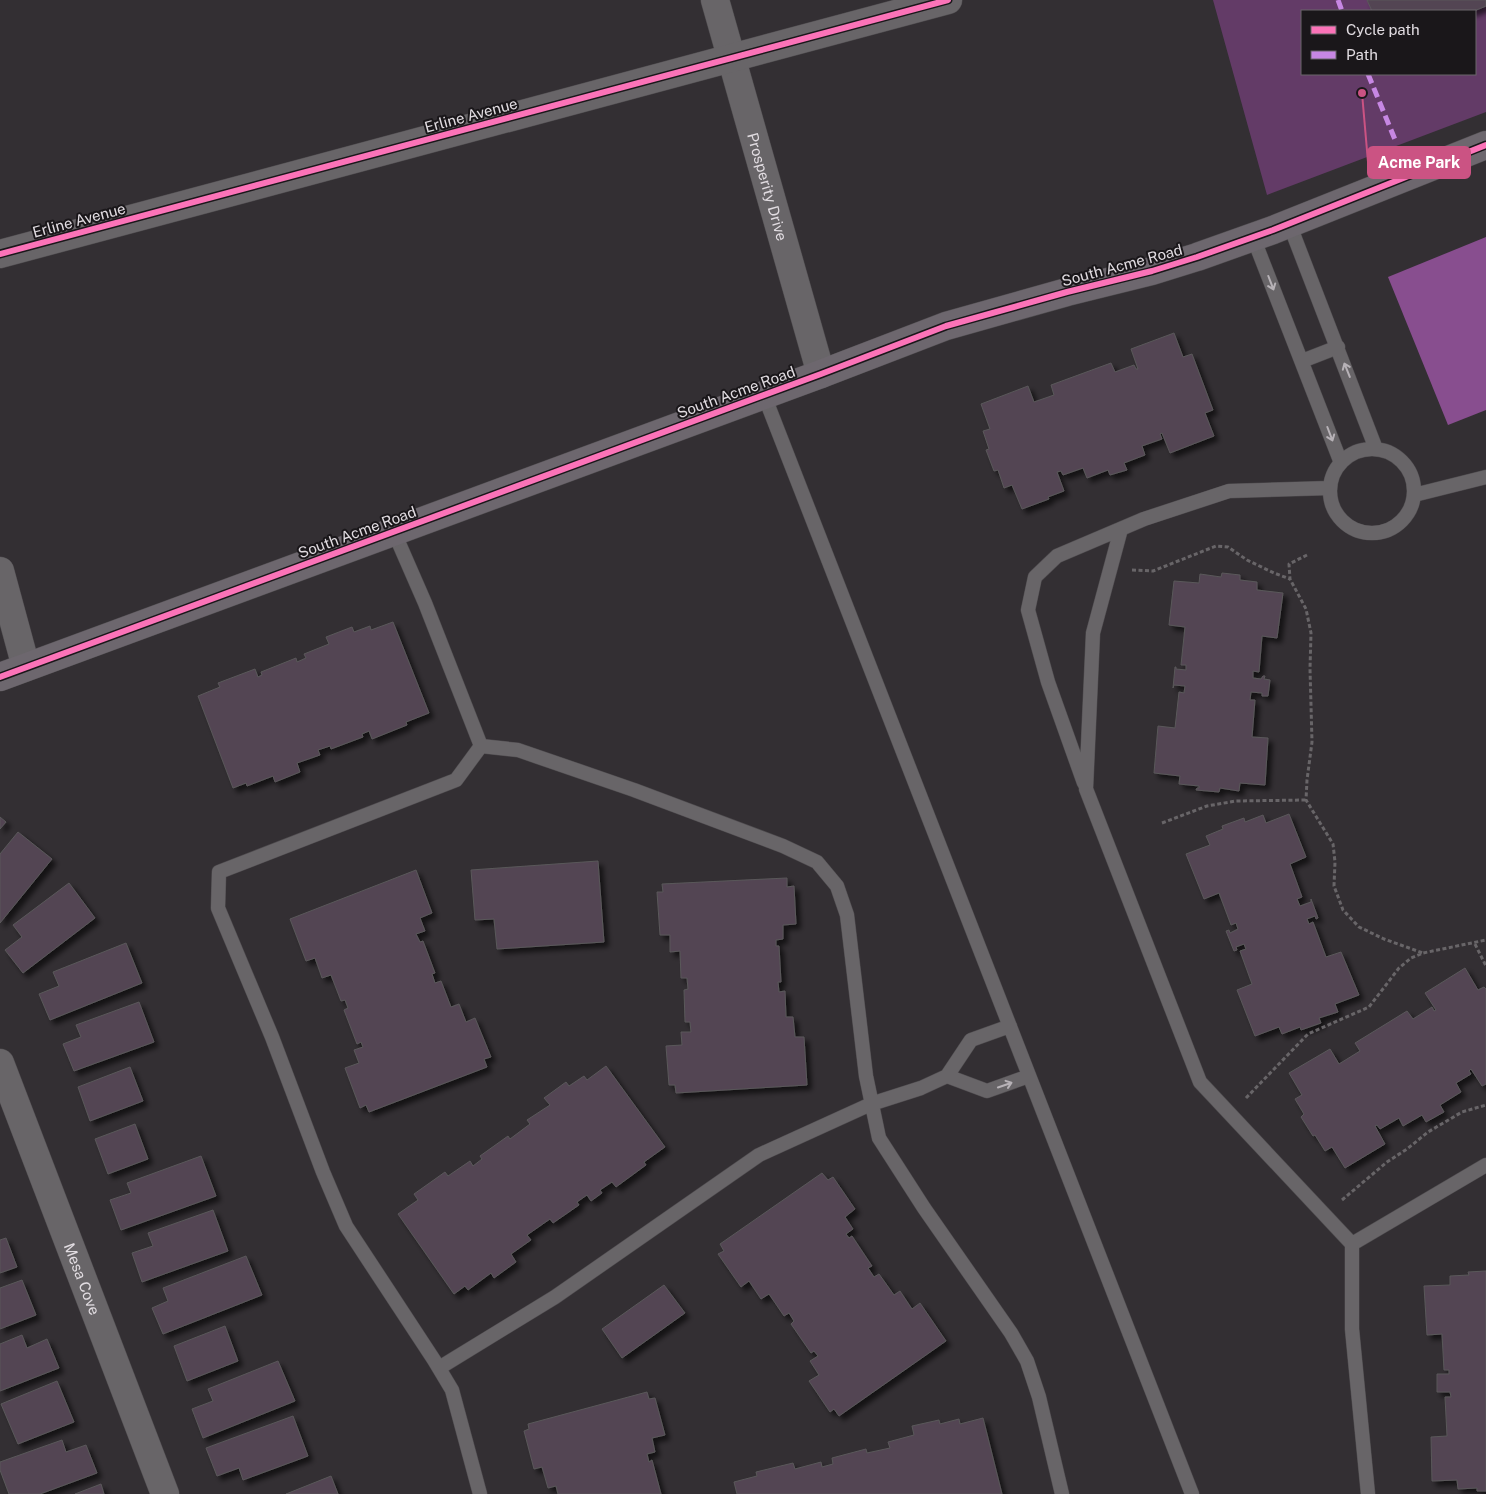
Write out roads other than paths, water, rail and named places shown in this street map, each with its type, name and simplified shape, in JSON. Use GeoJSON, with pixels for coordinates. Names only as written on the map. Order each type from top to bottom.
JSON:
{"type":"FeatureCollection","features":[{"type":"Feature","properties":{"kind":"street","name":"Prosperity Drive"},"geometry":{"type":"LineString","coordinates":[[715,0],[730,59],[821,374]]}},
{"type":"Feature","properties":{"kind":"street","name":"Erline Avenue"},"geometry":{"type":"LineString","coordinates":[[0,254],[948,0]]}},
{"type":"Feature","properties":{"kind":"street","name":"South Acme Road"},"geometry":{"type":"LineString","coordinates":[[0,677],[821,374],[946,326],[1067,292],[1152,271],[1253,237],[1486,145]]}},
{"type":"Feature","properties":{"kind":"street"},"geometry":{"type":"LineString","coordinates":[[0,571],[26,667]]}},
{"type":"Feature","properties":{"kind":"street","name":"Mesa Cove"},"geometry":{"type":"LineString","coordinates":[[0,1063],[165,1494]]}},
{"type":"Feature","properties":{"kind":"lane"},"geometry":{"type":"LineString","coordinates":[[1289,223],[1376,448]]}},
{"type":"Feature","properties":{"kind":"lane"},"geometry":{"type":"LineString","coordinates":[[1253,237],[1341,463]]}},
{"type":"Feature","properties":{"kind":"lane"},"geometry":{"type":"LineString","coordinates":[[1302,361],[1338,347]]}},
{"type":"Feature","properties":{"kind":"lane"},"geometry":{"type":"LineString","coordinates":[[764,395],[1192,1494]]}},
{"type":"Feature","properties":{"kind":"lane"},"geometry":{"type":"LineString","coordinates":[[1376,448],[1392,453],[1405,464],[1413,479],[1414,496],[1410,511],[1399,524],[1385,531],[1369,533],[1353,529],[1341,518],[1333,504],[1330,488],[1334,475],[1341,463],[1357,452],[1376,448]]}},
{"type":"Feature","properties":{"kind":"lane"},"geometry":{"type":"LineString","coordinates":[[1414,496],[1486,477]]}},
{"type":"Feature","properties":{"kind":"lane"},"geometry":{"type":"LineString","coordinates":[[1330,488],[1229,491],[1144,519],[1057,556],[1035,577],[1028,610],[1048,682],[1086,789],[1200,1082],[1352,1244],[1352,1329],[1368,1494]]}},
{"type":"Feature","properties":{"kind":"lane"},"geometry":{"type":"LineString","coordinates":[[1086,789],[1093,634],[1121,529]]}},
{"type":"Feature","properties":{"kind":"lane"},"geometry":{"type":"LineString","coordinates":[[394,532],[429,612],[480,746]]}},
{"type":"Feature","properties":{"kind":"lane"},"geometry":{"type":"LineString","coordinates":[[480,746],[518,750],[653,797],[783,846],[817,862],[837,886],[847,915],[866,1076],[879,1138],[924,1208],[1011,1333],[1027,1361],[1039,1397],[1062,1494]]}},
{"type":"Feature","properties":{"kind":"lane"},"geometry":{"type":"LineString","coordinates":[[480,746],[456,780],[218,872],[218,908],[272,1037],[322,1172],[346,1226],[452,1390],[480,1494]]}},
{"type":"Feature","properties":{"kind":"lane"},"geometry":{"type":"LineString","coordinates":[[439,1368],[556,1297],[759,1155],[871,1104],[921,1088],[947,1076],[971,1040],[1010,1026]]}},
{"type":"Feature","properties":{"kind":"lane"},"geometry":{"type":"LineString","coordinates":[[947,1076],[988,1091],[1029,1076]]}},
{"type":"Feature","properties":{"kind":"lane"},"geometry":{"type":"LineString","coordinates":[[1352,1244],[1486,1165]]}},
{"type":"Feature","properties":{"kind":"place","name":"Acme Park"},"geometry":{"type":"Point","coordinates":[1362,93]}}]}
